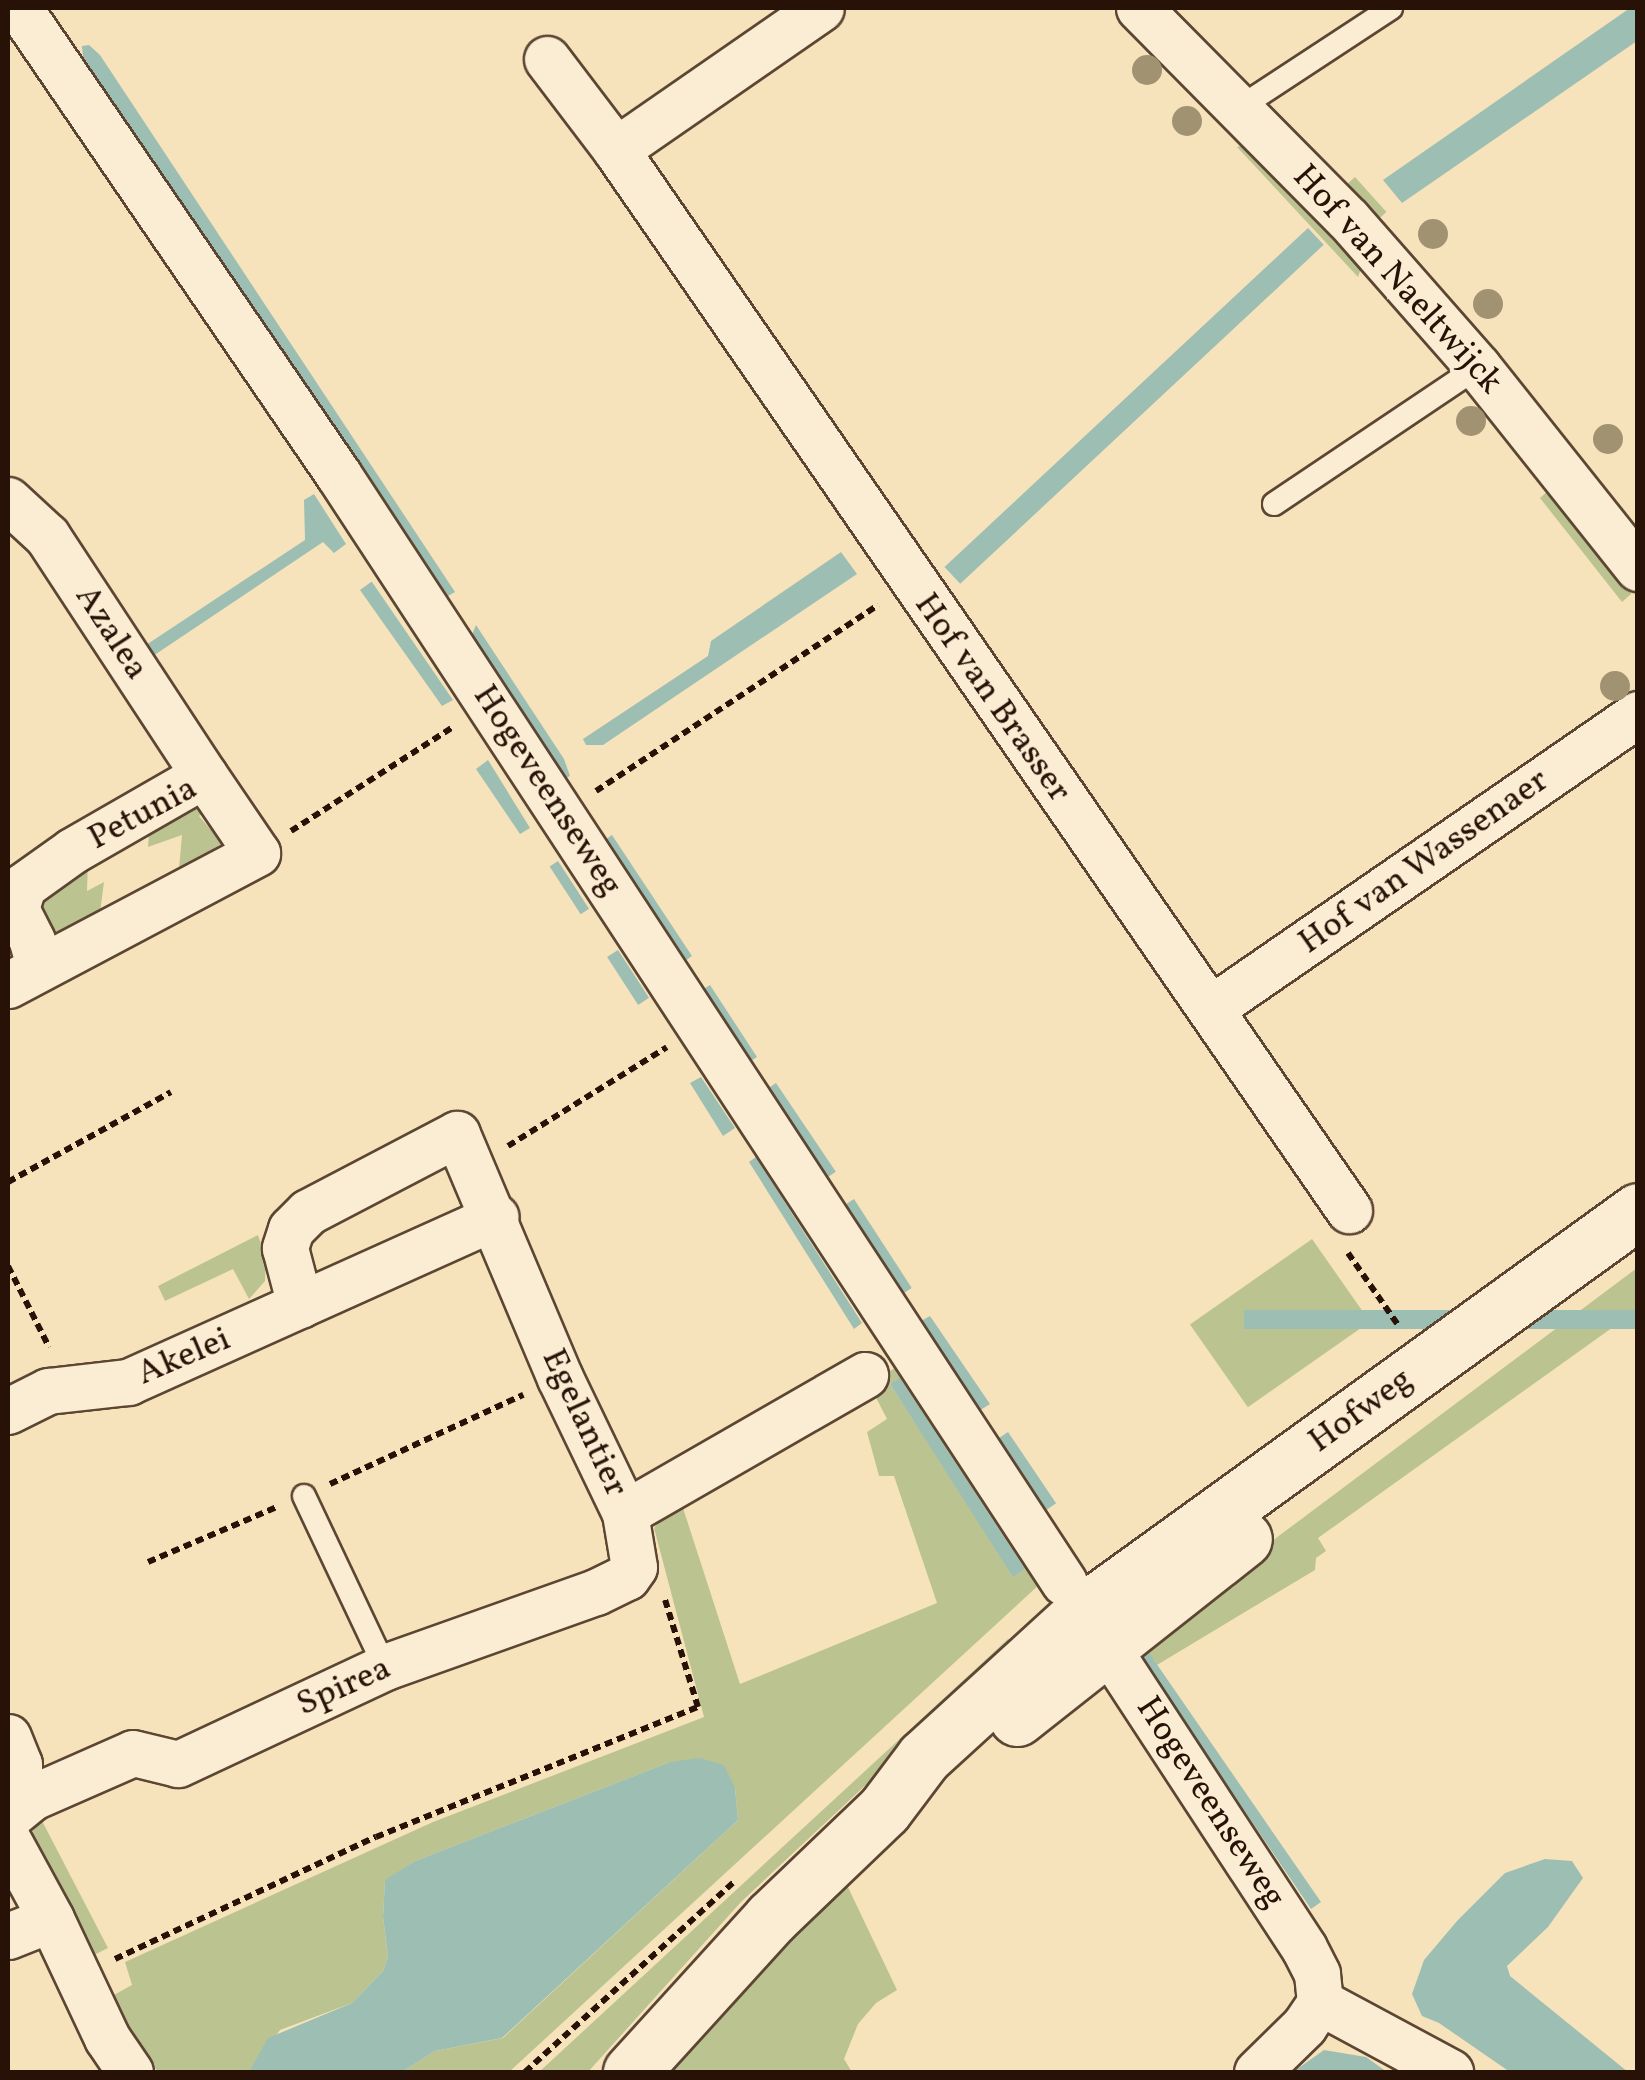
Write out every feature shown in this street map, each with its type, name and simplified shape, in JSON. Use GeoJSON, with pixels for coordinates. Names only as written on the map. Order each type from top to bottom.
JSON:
{"type":"FeatureCollection","features":[{"type":"Feature","properties":{"kind":"main road","name":"Hofweg"},"geometry":{"type":"LineString","coordinates":[[1085,1613],[1638,1210]]}},
{"type":"Feature","properties":{"kind":"main road","name":"Hofweg"},"geometry":{"type":"LineString","coordinates":[[1085,1613],[1308,1491],[1638,1259]]}},
{"type":"Feature","properties":{"kind":"main road"},"geometry":{"type":"LineString","coordinates":[[630,2072],[770,1918],[884,1810],[934,1785],[1085,1613]]}},
{"type":"Feature","properties":{"kind":"street"},"geometry":{"type":"LineString","coordinates":[[8,10],[17,8]]}},
{"type":"Feature","properties":{"kind":"street","name":"Hogeveenseweg"},"geometry":{"type":"LineString","coordinates":[[17,8],[489,704],[702,1026],[1304,1948],[1316,1974],[1320,2002]]}},
{"type":"Feature","properties":{"kind":"street"},"geometry":{"type":"LineString","coordinates":[[616,150],[822,8]]}},
{"type":"Feature","properties":{"kind":"street","name":"Hof van Naeltwijck"},"geometry":{"type":"LineString","coordinates":[[1139,8],[1348,218],[1478,367],[1638,568]]}},
{"type":"Feature","properties":{"kind":"street","name":"Hof van Brasser"},"geometry":{"type":"LineString","coordinates":[[547,58],[616,150],[911,583],[1349,1210]]}},
{"type":"Feature","properties":{"kind":"street","name":"Azalea"},"geometry":{"type":"LineString","coordinates":[[8,500],[47,536],[204,775]]}},
{"type":"Feature","properties":{"kind":"street","name":"Hof van Wassenaer"},"geometry":{"type":"LineString","coordinates":[[1210,1009],[1638,714]]}},
{"type":"Feature","properties":{"kind":"street","name":"Petunia"},"geometry":{"type":"LineString","coordinates":[[204,775],[257,853],[23,976],[32,940],[16,909],[23,886],[72,851],[204,775]]}},
{"type":"Feature","properties":{"kind":"street"},"geometry":{"type":"LineString","coordinates":[[300,1305],[285,1248],[290,1229],[308,1212],[465,1151]]}},
{"type":"Feature","properties":{"kind":"street","name":"Egelantier"},"geometry":{"type":"LineString","coordinates":[[465,1151],[560,1378],[625,1513],[865,1375]]}},
{"type":"Feature","properties":{"kind":"street","name":"Akelei"},"geometry":{"type":"LineString","coordinates":[[8,1411],[48,1390],[128,1382],[496,1218]]}},
{"type":"Feature","properties":{"kind":"street"},"geometry":{"type":"LineString","coordinates":[[625,1513],[634,1567]]}},
{"type":"Feature","properties":{"kind":"street","name":"Spirea"},"geometry":{"type":"LineString","coordinates":[[8,1814],[33,1796],[133,1752],[178,1764],[385,1668],[596,1592],[627,1578],[634,1567]]}},
{"type":"Feature","properties":{"kind":"street"},"geometry":{"type":"LineString","coordinates":[[8,1737],[19,1764],[20,1791],[8,1814]]}},
{"type":"Feature","properties":{"kind":"street"},"geometry":{"type":"LineString","coordinates":[[8,1840],[51,1919],[107,2038],[130,2072]]}},
{"type":"Feature","properties":{"kind":"street"},"geometry":{"type":"LineString","coordinates":[[8,1936],[51,1919]]}},
{"type":"Feature","properties":{"kind":"street"},"geometry":{"type":"LineString","coordinates":[[1257,2072],[1304,2026],[1320,2002],[1450,2072]]}},
{"type":"Feature","properties":{"kind":"lane"},"geometry":{"type":"LineString","coordinates":[[1239,108],[1390,8]]}},
{"type":"Feature","properties":{"kind":"lane"},"geometry":{"type":"LineString","coordinates":[[1274,504],[1478,367]]}},
{"type":"Feature","properties":{"kind":"lane"},"geometry":{"type":"LineString","coordinates":[[304,1496],[385,1668]]}},
{"type":"Feature","properties":{"kind":"path"},"geometry":{"type":"LineString","coordinates":[[562,814],[911,583]]}},
{"type":"Feature","properties":{"kind":"path"},"geometry":{"type":"LineString","coordinates":[[257,853],[489,704]]}},
{"type":"Feature","properties":{"kind":"path"},"geometry":{"type":"LineString","coordinates":[[465,1151],[702,1026]]}},
{"type":"Feature","properties":{"kind":"path"},"geometry":{"type":"LineString","coordinates":[[8,1182],[171,1092]]}},
{"type":"Feature","properties":{"kind":"path"},"geometry":{"type":"LineString","coordinates":[[1349,1210],[1328,1225],[1402,1331]]}},
{"type":"Feature","properties":{"kind":"path"},"geometry":{"type":"LineString","coordinates":[[8,1266],[70,1388]]}},
{"type":"Feature","properties":{"kind":"path"},"geometry":{"type":"LineString","coordinates":[[148,1562],[304,1496],[560,1378]]}},
{"type":"Feature","properties":{"kind":"path"},"geometry":{"type":"LineString","coordinates":[[78,1976],[376,1837],[698,1707],[659,1582],[634,1567]]}},
{"type":"Feature","properties":{"kind":"green space"},"geometry":{"type":"Polygon","coordinates":[[[1253,142],[1363,263],[1358,277],[1237,147],[1253,142]]]}},
{"type":"Feature","properties":{"kind":"green space"},"geometry":{"type":"Polygon","coordinates":[[[1355,177],[1386,212],[1375,222],[1344,187],[1355,177]]]}},
{"type":"Feature","properties":{"kind":"green space"},"geometry":{"type":"Polygon","coordinates":[[[1550,489],[1632,585],[1631,594],[1622,602],[1540,498],[1550,489]]]}},
{"type":"Feature","properties":{"kind":"green space"},"geometry":{"type":"Polygon","coordinates":[[[188,798],[209,807],[199,816],[211,830],[220,824],[223,843],[179,869],[182,835],[148,847],[150,822],[188,798]]]}},
{"type":"Feature","properties":{"kind":"green space"},"geometry":{"type":"Polygon","coordinates":[[[88,861],[87,891],[104,882],[100,913],[53,937],[35,895],[88,861]]]}},
{"type":"Feature","properties":{"kind":"green space"},"geometry":{"type":"Polygon","coordinates":[[[258,1235],[266,1259],[265,1281],[249,1299],[233,1269],[165,1301],[158,1286],[258,1235]]]}},
{"type":"Feature","properties":{"kind":"green space"},"geometry":{"type":"Polygon","coordinates":[[[1312,1239],[1370,1322],[1248,1407],[1190,1324],[1312,1239]]]}},
{"type":"Feature","properties":{"kind":"green space"},"geometry":{"type":"Polygon","coordinates":[[[1637,1268],[1637,1310],[1318,1538],[1326,1551],[1316,1558],[1315,1570],[1157,1665],[1147,1651],[1139,1655],[1145,1636],[1637,1268]]]}},
{"type":"Feature","properties":{"kind":"green space"},"geometry":{"type":"Polygon","coordinates":[[[906,1361],[1041,1583],[509,2072],[402,2072],[435,2051],[503,2038],[738,1820],[735,1788],[670,1762],[415,1861],[385,1881],[383,1917],[388,1957],[383,1971],[352,2003],[280,2030],[249,2072],[158,2072],[103,2001],[132,1985],[125,1962],[433,1822],[704,1717],[654,1528],[665,1514],[683,1508],[740,1684],[937,1603],[894,1476],[879,1476],[867,1432],[887,1419],[871,1388],[874,1381],[906,1361]],[[900,1379],[890,1384],[1014,1576],[1025,1569],[900,1379]]]}},
{"type":"Feature","properties":{"kind":"green space"},"geometry":{"type":"Polygon","coordinates":[[[1008,1639],[1016,1644],[741,1902],[588,2072],[539,2072],[1008,1639]]]}},
{"type":"Feature","properties":{"kind":"green space"},"geometry":{"type":"Polygon","coordinates":[[[40,1817],[108,1948],[86,1959],[30,1837],[40,1817]]]}},
{"type":"Feature","properties":{"kind":"green space"},"geometry":{"type":"Polygon","coordinates":[[[846,1883],[897,1990],[876,2003],[858,2024],[844,2059],[852,2072],[656,2072],[846,1883]]]}},
{"type":"Feature","properties":{"kind":"water"},"geometry":{"type":"Polygon","coordinates":[[[1630,8],[1637,8],[1637,41],[1402,203],[1383,180],[1630,8]]]}},
{"type":"Feature","properties":{"kind":"water"},"geometry":{"type":"Polygon","coordinates":[[[89,45],[100,55],[455,592],[441,600],[83,57],[82,46],[89,45]]]}},
{"type":"Feature","properties":{"kind":"water"},"geometry":{"type":"Polygon","coordinates":[[[1308,228],[1324,245],[960,584],[945,567],[1308,228]]]}},
{"type":"Feature","properties":{"kind":"water"},"geometry":{"type":"Polygon","coordinates":[[[314,494],[346,544],[334,553],[323,542],[150,658],[143,647],[305,540],[304,500],[314,494]]]}},
{"type":"Feature","properties":{"kind":"water"},"geometry":{"type":"Polygon","coordinates":[[[841,552],[857,574],[603,745],[586,745],[583,739],[708,656],[711,641],[841,552]]]}},
{"type":"Feature","properties":{"kind":"water"},"geometry":{"type":"Polygon","coordinates":[[[372,582],[453,700],[442,706],[360,590],[372,582]]]}},
{"type":"Feature","properties":{"kind":"water"},"geometry":{"type":"Polygon","coordinates":[[[476,625],[564,759],[570,776],[562,780],[469,642],[476,625]]]}},
{"type":"Feature","properties":{"kind":"water"},"geometry":{"type":"Polygon","coordinates":[[[488,760],[530,828],[520,834],[476,769],[488,760]]]}},
{"type":"Feature","properties":{"kind":"water"},"geometry":{"type":"Polygon","coordinates":[[[612,835],[692,956],[681,964],[605,840],[612,835]]]}},
{"type":"Feature","properties":{"kind":"water"},"geometry":{"type":"Polygon","coordinates":[[[558,861],[589,909],[581,914],[550,866],[558,861]]]}},
{"type":"Feature","properties":{"kind":"water"},"geometry":{"type":"Polygon","coordinates":[[[618,950],[649,998],[638,1005],[607,957],[618,950]]]}},
{"type":"Feature","properties":{"kind":"water"},"geometry":{"type":"Polygon","coordinates":[[[710,985],[757,1057],[746,1064],[702,990],[710,985]]]}},
{"type":"Feature","properties":{"kind":"water"},"geometry":{"type":"Polygon","coordinates":[[[701,1077],[735,1128],[723,1136],[690,1083],[701,1077]]]}},
{"type":"Feature","properties":{"kind":"water"},"geometry":{"type":"Polygon","coordinates":[[[776,1083],[836,1172],[828,1177],[768,1089],[776,1083]]]}},
{"type":"Feature","properties":{"kind":"water"},"geometry":{"type":"Polygon","coordinates":[[[756,1157],[862,1323],[854,1329],[749,1162],[756,1157]]]}},
{"type":"Feature","properties":{"kind":"water"},"geometry":{"type":"Polygon","coordinates":[[[854,1199],[912,1288],[902,1294],[844,1206],[854,1199]]]}},
{"type":"Feature","properties":{"kind":"water"},"geometry":{"type":"Polygon","coordinates":[[[1244,1310],[1637,1310],[1637,1329],[1244,1329],[1244,1310]]]}},
{"type":"Feature","properties":{"kind":"water"},"geometry":{"type":"Polygon","coordinates":[[[930,1316],[990,1404],[979,1411],[921,1321],[930,1316]]]}},
{"type":"Feature","properties":{"kind":"water"},"geometry":{"type":"Polygon","coordinates":[[[900,1378],[1025,1569],[1013,1577],[890,1384],[900,1378]]]}},
{"type":"Feature","properties":{"kind":"water"},"geometry":{"type":"Polygon","coordinates":[[[1008,1432],[1056,1503],[1044,1511],[996,1440],[1008,1432]]]}},
{"type":"Feature","properties":{"kind":"water"},"geometry":{"type":"Polygon","coordinates":[[[1147,1650],[1321,1902],[1311,1909],[1139,1655],[1147,1650]]]}},
{"type":"Feature","properties":{"kind":"water"},"geometry":{"type":"Polygon","coordinates":[[[700,1758],[724,1765],[735,1788],[738,1820],[502,2038],[435,2051],[402,2072],[249,2072],[268,2038],[352,2003],[383,1971],[388,1957],[383,1917],[385,1880],[415,1861],[670,1762],[700,1758]]]}},
{"type":"Feature","properties":{"kind":"water"},"geometry":{"type":"Polygon","coordinates":[[[1545,1859],[1572,1861],[1583,1878],[1548,1927],[1507,1966],[1510,1976],[1628,2072],[1510,2072],[1439,2023],[1422,2016],[1412,1994],[1424,1960],[1457,1921],[1505,1873],[1545,1859]]]}},
{"type":"Feature","properties":{"kind":"water"},"geometry":{"type":"Polygon","coordinates":[[[1324,2050],[1366,2057],[1387,2072],[1293,2072],[1324,2050]]]}}]}
